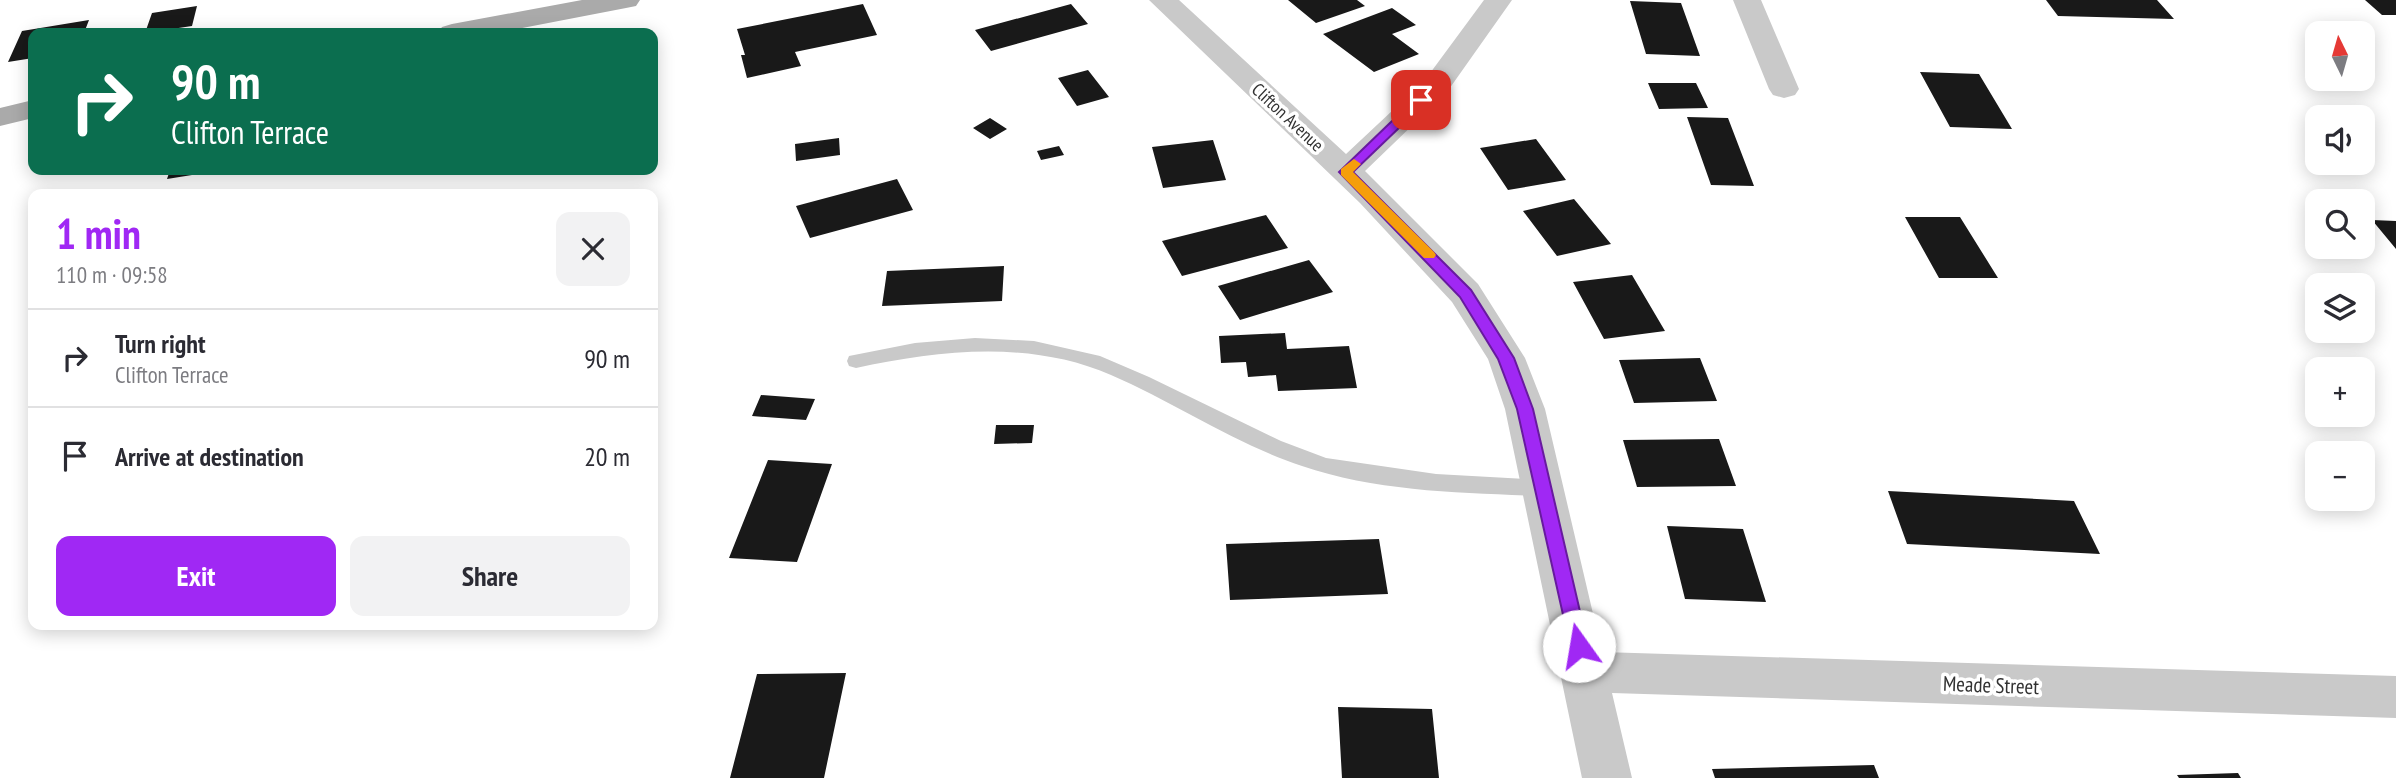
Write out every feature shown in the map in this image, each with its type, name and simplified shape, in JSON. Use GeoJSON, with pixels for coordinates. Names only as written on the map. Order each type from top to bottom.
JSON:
{"type":"FeatureCollection","features":[{"type":"Feature","properties":{"kind":"main road"},"geometry":{"type":"LineString","coordinates":[[478,28],[626,0]]}},
{"type":"Feature","properties":{"kind":"main road"},"geometry":{"type":"LineString","coordinates":[[0,117],[28,111]]}},
{"type":"Feature","properties":{"kind":"street","name":"Clifton Avenue"},"geometry":{"type":"LineString","coordinates":[[1163,0],[1346,172],[1465,293],[1506,358],[1525,409],[1607,778]]}},
{"type":"Feature","properties":{"kind":"street"},"geometry":{"type":"LineString","coordinates":[[1346,172],[1436,86],[1498,0]]}},
{"type":"Feature","properties":{"kind":"street"},"geometry":{"type":"LineString","coordinates":[[1747,0],[1784,89]]}},
{"type":"Feature","properties":{"kind":"street","name":"Meade Street"},"geometry":{"type":"LineString","coordinates":[[1585,673],[2396,697]]}},
{"type":"Feature","properties":{"kind":"lane"},"geometry":{"type":"LineString","coordinates":[[856,361],[911,348],[955,345],[1043,349],[1093,361],[1281,450],[1327,467],[1404,479],[1479,486],[1543,488]]}},
{"type":"Feature","properties":{"kind":"building"},"geometry":{"type":"Polygon","coordinates":[[[1288,0],[1357,0],[1365,6],[1316,23],[1288,0]]]}},
{"type":"Feature","properties":{"kind":"building"},"geometry":{"type":"Polygon","coordinates":[[[2046,0],[2157,0],[2174,19],[2058,16],[2046,0]]]}},
{"type":"Feature","properties":{"kind":"building"},"geometry":{"type":"Polygon","coordinates":[[[2365,0],[2396,0],[2396,15],[2382,15],[2365,0]]]}},
{"type":"Feature","properties":{"kind":"building"},"geometry":{"type":"Polygon","coordinates":[[[1630,1],[1681,3],[1700,56],[1646,54],[1630,1]]]}},
{"type":"Feature","properties":{"kind":"building"},"geometry":{"type":"Polygon","coordinates":[[[863,4],[877,35],[795,52],[801,66],[747,78],[741,55],[745,55],[737,29],[863,4]]]}},
{"type":"Feature","properties":{"kind":"building"},"geometry":{"type":"Polygon","coordinates":[[[1071,4],[1088,24],[991,51],[975,30],[1071,4]]]}},
{"type":"Feature","properties":{"kind":"building"},"geometry":{"type":"Polygon","coordinates":[[[197,6],[192,26],[147,28],[152,13],[197,6]]]}},
{"type":"Feature","properties":{"kind":"building"},"geometry":{"type":"Polygon","coordinates":[[[1392,8],[1416,25],[1392,34],[1419,54],[1374,72],[1323,34],[1392,8]]]}},
{"type":"Feature","properties":{"kind":"building"},"geometry":{"type":"Polygon","coordinates":[[[89,20],[86,28],[40,28],[89,20]]]}},
{"type":"Feature","properties":{"kind":"building"},"geometry":{"type":"Polygon","coordinates":[[[28,30],[28,59],[8,62],[22,31],[28,30]]]}},
{"type":"Feature","properties":{"kind":"building"},"geometry":{"type":"Polygon","coordinates":[[[1088,70],[1109,97],[1077,106],[1058,78],[1088,70]]]}},
{"type":"Feature","properties":{"kind":"building"},"geometry":{"type":"Polygon","coordinates":[[[1920,72],[1979,74],[2012,129],[1950,127],[1920,72]]]}},
{"type":"Feature","properties":{"kind":"building"},"geometry":{"type":"Polygon","coordinates":[[[1648,83],[1696,83],[1708,108],[1659,109],[1648,83]]]}},
{"type":"Feature","properties":{"kind":"building"},"geometry":{"type":"Polygon","coordinates":[[[1687,117],[1728,118],[1754,186],[1711,185],[1687,117]]]}},
{"type":"Feature","properties":{"kind":"building"},"geometry":{"type":"Polygon","coordinates":[[[990,118],[1007,129],[990,139],[973,128],[990,118]]]}},
{"type":"Feature","properties":{"kind":"building"},"geometry":{"type":"Polygon","coordinates":[[[839,138],[840,155],[796,161],[795,144],[839,138]]]}},
{"type":"Feature","properties":{"kind":"building"},"geometry":{"type":"Polygon","coordinates":[[[1536,139],[1566,180],[1508,190],[1480,148],[1536,139]]]}},
{"type":"Feature","properties":{"kind":"building"},"geometry":{"type":"Polygon","coordinates":[[[1213,140],[1226,180],[1163,188],[1152,147],[1213,140]]]}},
{"type":"Feature","properties":{"kind":"building"},"geometry":{"type":"Polygon","coordinates":[[[1059,146],[1064,155],[1041,160],[1037,151],[1059,146]]]}},
{"type":"Feature","properties":{"kind":"building"},"geometry":{"type":"Polygon","coordinates":[[[168,175],[192,175],[167,179],[168,175]]]}},
{"type":"Feature","properties":{"kind":"building"},"geometry":{"type":"Polygon","coordinates":[[[897,179],[913,210],[810,238],[796,206],[897,179]]]}},
{"type":"Feature","properties":{"kind":"building"},"geometry":{"type":"Polygon","coordinates":[[[1574,199],[1611,244],[1557,256],[1523,211],[1574,199]]]}},
{"type":"Feature","properties":{"kind":"building"},"geometry":{"type":"Polygon","coordinates":[[[1266,215],[1288,248],[1182,276],[1162,241],[1266,215]]]}},
{"type":"Feature","properties":{"kind":"building"},"geometry":{"type":"Polygon","coordinates":[[[1905,217],[1960,217],[1998,278],[1939,278],[1905,217]]]}},
{"type":"Feature","properties":{"kind":"building"},"geometry":{"type":"Polygon","coordinates":[[[2375,220],[2396,221],[2396,249],[2375,224],[2375,220]]]}},
{"type":"Feature","properties":{"kind":"building"},"geometry":{"type":"Polygon","coordinates":[[[1309,260],[1333,292],[1240,320],[1218,286],[1309,260]]]}},
{"type":"Feature","properties":{"kind":"building"},"geometry":{"type":"Polygon","coordinates":[[[1004,266],[1002,301],[882,306],[887,271],[1004,266]]]}},
{"type":"Feature","properties":{"kind":"building"},"geometry":{"type":"Polygon","coordinates":[[[1632,275],[1665,331],[1604,339],[1573,282],[1632,275]]]}},
{"type":"Feature","properties":{"kind":"building"},"geometry":{"type":"Polygon","coordinates":[[[1285,333],[1287,349],[1349,346],[1357,388],[1278,391],[1276,375],[1248,377],[1246,362],[1221,363],[1219,336],[1285,333]]]}},
{"type":"Feature","properties":{"kind":"building"},"geometry":{"type":"Polygon","coordinates":[[[1700,358],[1717,401],[1634,403],[1619,360],[1700,358]]]}},
{"type":"Feature","properties":{"kind":"building"},"geometry":{"type":"Polygon","coordinates":[[[761,395],[815,399],[806,420],[752,416],[761,395]]]}},
{"type":"Feature","properties":{"kind":"building"},"geometry":{"type":"Polygon","coordinates":[[[996,425],[1034,425],[1032,443],[994,444],[996,425]]]}},
{"type":"Feature","properties":{"kind":"building"},"geometry":{"type":"Polygon","coordinates":[[[1719,439],[1736,486],[1637,487],[1623,440],[1719,439]]]}},
{"type":"Feature","properties":{"kind":"building"},"geometry":{"type":"Polygon","coordinates":[[[768,460],[832,464],[797,562],[729,558],[768,460]]]}},
{"type":"Feature","properties":{"kind":"building"},"geometry":{"type":"Polygon","coordinates":[[[1888,491],[2074,501],[2100,554],[1907,544],[1888,491]]]}},
{"type":"Feature","properties":{"kind":"building"},"geometry":{"type":"Polygon","coordinates":[[[1667,526],[1743,529],[1766,602],[1685,599],[1667,526]]]}},
{"type":"Feature","properties":{"kind":"building"},"geometry":{"type":"Polygon","coordinates":[[[1379,539],[1388,594],[1230,600],[1226,544],[1379,539]]]}},
{"type":"Feature","properties":{"kind":"building"},"geometry":{"type":"Polygon","coordinates":[[[846,673],[824,778],[730,778],[757,674],[846,673]]]}},
{"type":"Feature","properties":{"kind":"building"},"geometry":{"type":"Polygon","coordinates":[[[1338,707],[1432,709],[1439,778],[1342,778],[1338,707]]]}},
{"type":"Feature","properties":{"kind":"building"},"geometry":{"type":"Polygon","coordinates":[[[1874,765],[1879,778],[1715,778],[1712,769],[1874,765]]]}},
{"type":"Feature","properties":{"kind":"building"},"geometry":{"type":"Polygon","coordinates":[[[2238,773],[2241,778],[2179,778],[2177,775],[2238,773]]]}},
{"type":"Feature","properties":{"kind":"slow traffic"},"geometry":{"type":"LineString","coordinates":[[1354,164],[1346,172],[1429,255]]}},
{"type":"Feature","properties":{"kind":"route"},"geometry":{"type":"LineString","coordinates":[[1421,100],[1346,172],[1465,293],[1506,358],[1525,409],[1579,646]]}}]}
